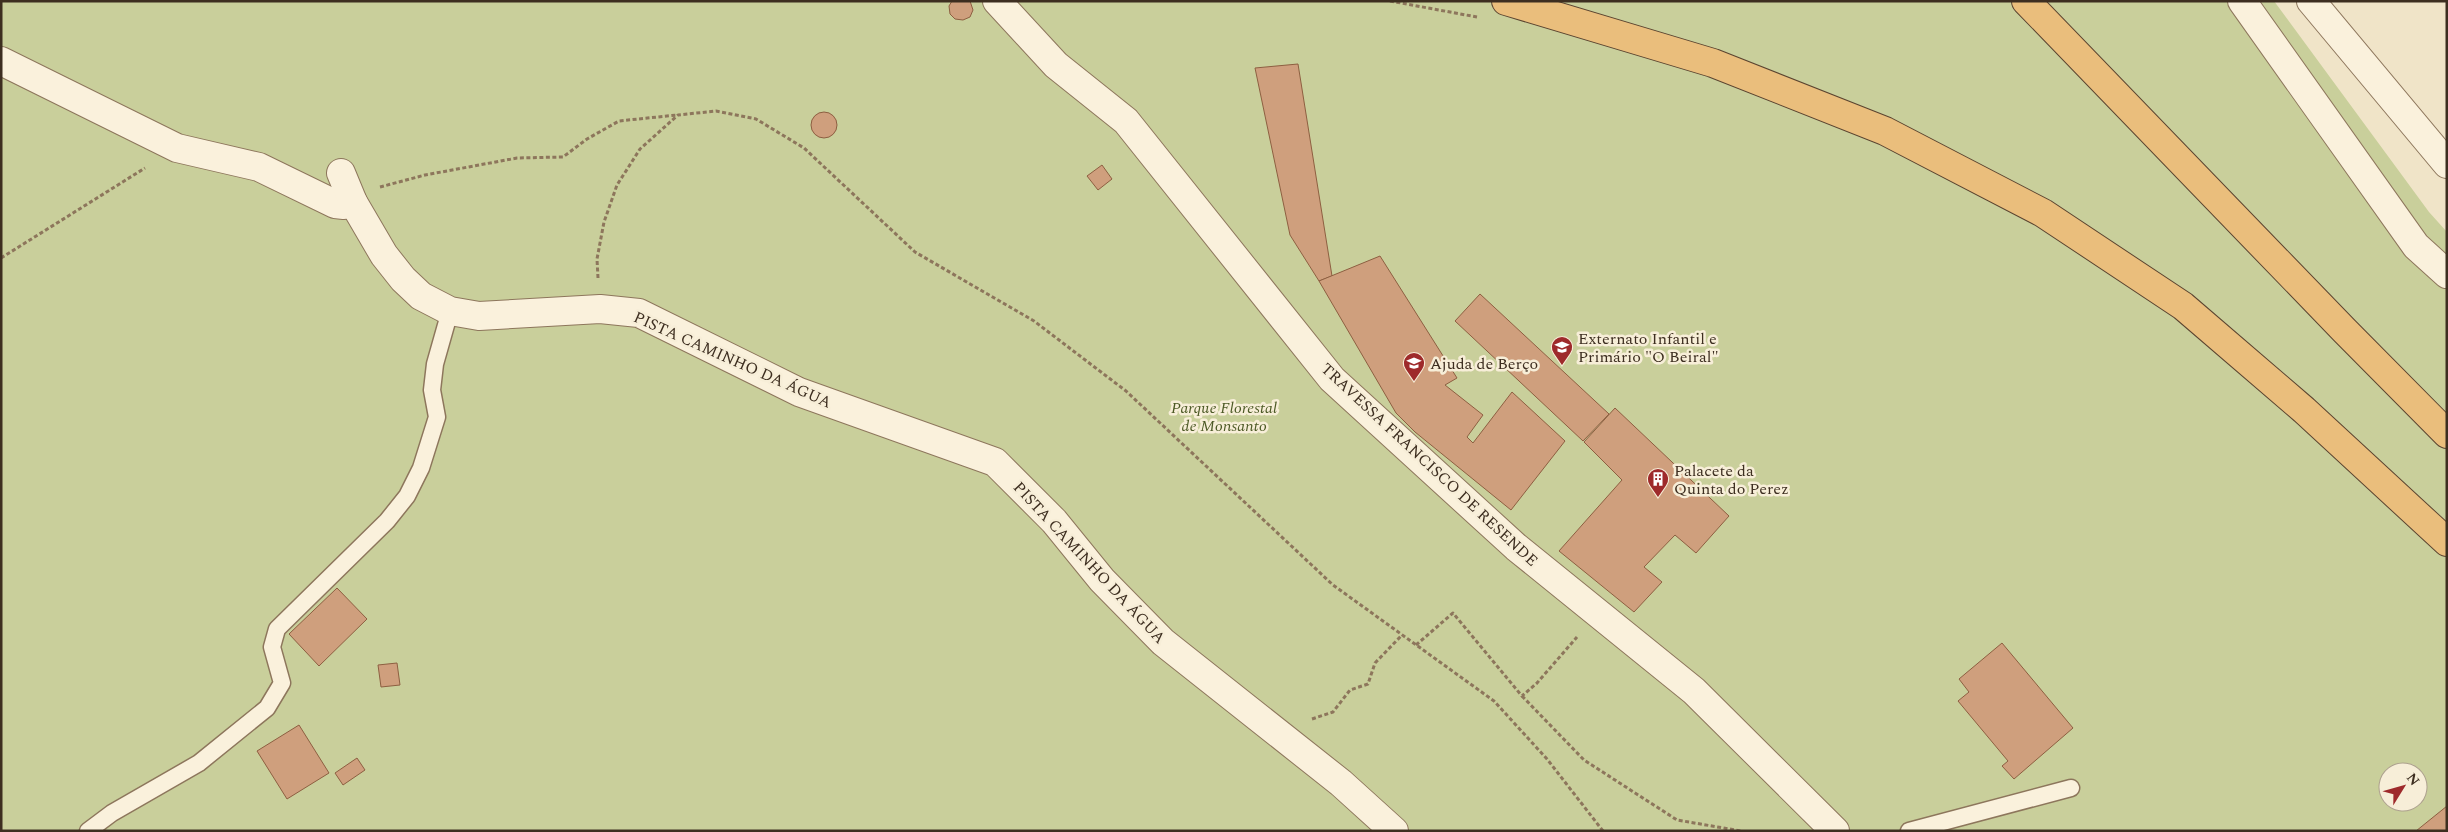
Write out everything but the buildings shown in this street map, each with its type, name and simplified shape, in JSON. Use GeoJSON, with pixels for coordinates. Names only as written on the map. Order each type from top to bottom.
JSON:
{"type":"FeatureCollection","features":[{"type":"Feature","properties":{"kind":"highway"},"geometry":{"type":"LineString","coordinates":[[1506,1],[1713,64],[1876,127],[2044,213],[2183,306],[2304,410],[2447,542]]}},
{"type":"Feature","properties":{"kind":"highway"},"geometry":{"type":"LineString","coordinates":[[2026,1],[2344,331],[2447,434]]}},
{"type":"Feature","properties":{"kind":"street","name":"TRAVESSA FRANCISCO DE RESENDE"},"geometry":{"type":"LineString","coordinates":[[997,1],[1056,65],[1126,121],[1332,379],[1516,547],[1694,690],[1835,831]]}},
{"type":"Feature","properties":{"kind":"street"},"geometry":{"type":"LineString","coordinates":[[2242,1],[2416,246],[2447,274]]}},
{"type":"Feature","properties":{"kind":"street"},"geometry":{"type":"LineString","coordinates":[[2311,1],[2447,164]]}},
{"type":"Feature","properties":{"kind":"street"},"geometry":{"type":"LineString","coordinates":[[1,61],[177,148],[259,167],[336,204],[344,205],[353,202]]}},
{"type":"Feature","properties":{"kind":"street","name":"PISTA CAMINHO DA ÁGUA"},"geometry":{"type":"LineString","coordinates":[[341,173],[353,202],[384,255],[403,279],[421,296],[450,311],[479,316],[600,309],[639,312],[798,392],[995,462],[1054,522],[1102,580],[1163,642],[1341,783],[1394,831]]}},
{"type":"Feature","properties":{"kind":"lane"},"geometry":{"type":"LineString","coordinates":[[88,831],[112,813],[199,763],[268,708],[282,683],[272,648],[277,629],[387,521],[406,496],[421,468],[438,417],[432,390],[435,364],[450,311]]}},
{"type":"Feature","properties":{"kind":"lane"},"geometry":{"type":"LineString","coordinates":[[1909,831],[2071,788]]}},
{"type":"Feature","properties":{"kind":"path"},"geometry":{"type":"LineString","coordinates":[[1390,1],[1483,18]]}},
{"type":"Feature","properties":{"kind":"path"},"geometry":{"type":"LineString","coordinates":[[353,202],[386,184],[425,175],[517,158],[563,156],[587,139],[619,122],[716,111],[756,119],[804,148],[915,252],[1034,321],[1126,391],[1333,585],[1494,701],[1547,759],[1603,831]]}},
{"type":"Feature","properties":{"kind":"path"},"geometry":{"type":"LineString","coordinates":[[600,309],[597,259],[604,222],[617,185],[640,149],[678,115]]}},
{"type":"Feature","properties":{"kind":"path"},"geometry":{"type":"LineString","coordinates":[[1,258],[177,148]]}},
{"type":"Feature","properties":{"kind":"path"},"geometry":{"type":"LineString","coordinates":[[1522,696],[1537,683],[1599,612]]}},
{"type":"Feature","properties":{"kind":"path"},"geometry":{"type":"LineString","coordinates":[[1416,645],[1453,614],[1522,696],[1584,760],[1677,820],[1741,831]]}},
{"type":"Feature","properties":{"kind":"path"},"geometry":{"type":"LineString","coordinates":[[1281,737],[1315,718],[1333,712],[1350,690],[1368,684],[1375,663],[1402,634]]}},
{"type":"Feature","properties":{"kind":"green space","name":"Parque Florestal de Monsanto"},"geometry":{"type":"Polygon","coordinates":[[[1,1],[2274,1],[2429,212],[2447,232],[2447,831],[1,831],[1,1]]]}},
{"type":"Feature","properties":{"kind":"place","name":"Externato Infantil e Primário \"O Beiral\""},"geometry":{"type":"Point","coordinates":[1562,366]}},
{"type":"Feature","properties":{"kind":"place","name":"Ajuda de Berço"},"geometry":{"type":"Point","coordinates":[1414,382]}},
{"type":"Feature","properties":{"kind":"place","name":"Palacete da Quinta do Perez"},"geometry":{"type":"Point","coordinates":[1658,498]}}]}
